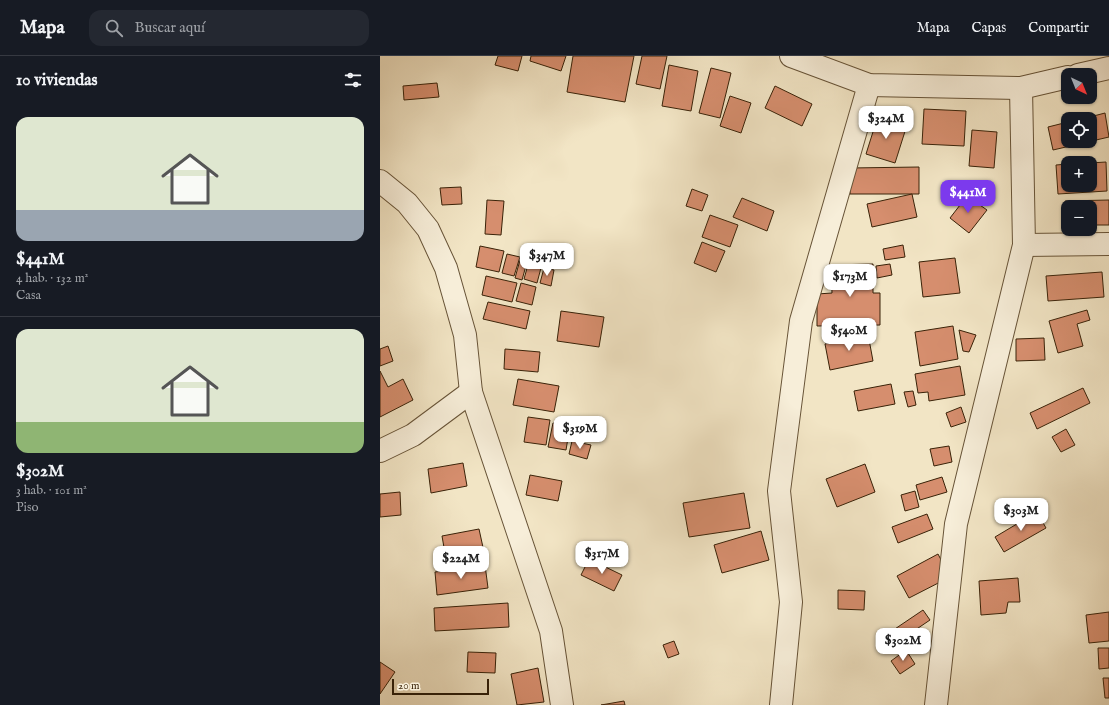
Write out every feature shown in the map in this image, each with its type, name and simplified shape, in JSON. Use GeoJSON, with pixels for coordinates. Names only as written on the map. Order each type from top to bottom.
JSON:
{"type":"FeatureCollection","features":[{"type":"Feature","properties":{"kind":"street"},"geometry":{"type":"LineString","coordinates":[[791,56],[869,85],[1021,88],[1061,79]]}},
{"type":"Feature","properties":{"kind":"street"},"geometry":{"type":"LineString","coordinates":[[1097,71],[1109,68]]}},
{"type":"Feature","properties":{"kind":"street"},"geometry":{"type":"LineString","coordinates":[[781,705],[790,602],[779,490],[801,321],[869,85]]}},
{"type":"Feature","properties":{"kind":"street"},"geometry":{"type":"LineString","coordinates":[[936,705],[956,524],[1024,245],[1021,88]]}},
{"type":"Feature","properties":{"kind":"street"},"geometry":{"type":"LineString","coordinates":[[380,181],[407,203],[428,229],[446,268],[465,335],[472,392],[551,631],[562,705]]}},
{"type":"Feature","properties":{"kind":"street"},"geometry":{"type":"LineString","coordinates":[[1024,245],[1109,244]]}},
{"type":"Feature","properties":{"kind":"street"},"geometry":{"type":"LineString","coordinates":[[380,451],[413,435],[472,392]]}},
{"type":"Feature","properties":{"kind":"building"},"geometry":{"type":"Polygon","coordinates":[[[498,56],[522,56],[518,71],[495,65],[498,56]]]}},
{"type":"Feature","properties":{"kind":"building"},"geometry":{"type":"Polygon","coordinates":[[[531,56],[566,56],[561,71],[530,61],[531,56]]]}},
{"type":"Feature","properties":{"kind":"building"},"geometry":{"type":"Polygon","coordinates":[[[573,56],[634,56],[625,102],[567,92],[573,56]]]}},
{"type":"Feature","properties":{"kind":"building"},"geometry":{"type":"Polygon","coordinates":[[[642,56],[667,56],[660,89],[636,84],[642,56]]]}},
{"type":"Feature","properties":{"kind":"building"},"geometry":{"type":"Polygon","coordinates":[[[669,65],[698,71],[691,111],[662,106],[669,65]]]}},
{"type":"Feature","properties":{"kind":"building"},"geometry":{"type":"Polygon","coordinates":[[[711,68],[731,73],[720,118],[699,113],[711,68]]]}},
{"type":"Feature","properties":{"kind":"building"},"geometry":{"type":"Polygon","coordinates":[[[437,83],[439,97],[404,100],[403,86],[437,83]]]}},
{"type":"Feature","properties":{"kind":"building"},"geometry":{"type":"Polygon","coordinates":[[[775,86],[812,104],[802,126],[765,108],[775,86]]]}},
{"type":"Feature","properties":{"kind":"building"},"geometry":{"type":"Polygon","coordinates":[[[730,96],[751,103],[741,133],[720,126],[730,96]]]}},
{"type":"Feature","properties":{"kind":"building"},"geometry":{"type":"Polygon","coordinates":[[[924,109],[966,111],[964,146],[922,144],[924,109]]]}},
{"type":"Feature","properties":{"kind":"building"},"geometry":{"type":"Polygon","coordinates":[[[1105,113],[1109,137],[1097,140],[1097,115],[1105,113]]]}},
{"type":"Feature","properties":{"kind":"building"},"geometry":{"type":"Polygon","coordinates":[[[878,116],[907,125],[895,163],[866,154],[878,116]]]}},
{"type":"Feature","properties":{"kind":"building"},"geometry":{"type":"Polygon","coordinates":[[[1061,124],[1062,148],[1053,150],[1048,127],[1061,124]]]}},
{"type":"Feature","properties":{"kind":"building"},"geometry":{"type":"Polygon","coordinates":[[[972,130],[997,132],[994,168],[969,166],[972,130]]]}},
{"type":"Feature","properties":{"kind":"building"},"geometry":{"type":"Polygon","coordinates":[[[1106,162],[1107,191],[1097,192],[1097,163],[1106,162]]]}},
{"type":"Feature","properties":{"kind":"building"},"geometry":{"type":"Polygon","coordinates":[[[1056,165],[1061,165],[1061,192],[1091,192],[1058,194],[1056,165]]]}},
{"type":"Feature","properties":{"kind":"building"},"geometry":{"type":"Polygon","coordinates":[[[919,167],[919,194],[850,194],[850,168],[919,167]]]}},
{"type":"Feature","properties":{"kind":"building"},"geometry":{"type":"Polygon","coordinates":[[[461,187],[462,204],[442,205],[440,188],[461,187]]]}},
{"type":"Feature","properties":{"kind":"building"},"geometry":{"type":"Polygon","coordinates":[[[692,189],[708,195],[702,211],[686,206],[692,189]]]}},
{"type":"Feature","properties":{"kind":"building"},"geometry":{"type":"Polygon","coordinates":[[[912,194],[917,217],[872,227],[867,204],[912,194]]]}},
{"type":"Feature","properties":{"kind":"building"},"geometry":{"type":"Polygon","coordinates":[[[967,196],[987,210],[969,233],[950,218],[967,196]]]}},
{"type":"Feature","properties":{"kind":"building"},"geometry":{"type":"Polygon","coordinates":[[[742,198],[774,211],[767,231],[733,217],[742,198]]]}},
{"type":"Feature","properties":{"kind":"building"},"geometry":{"type":"Polygon","coordinates":[[[487,200],[504,201],[501,235],[485,234],[487,200]]]}},
{"type":"Feature","properties":{"kind":"building"},"geometry":{"type":"Polygon","coordinates":[[[1097,200],[1109,200],[1109,225],[1097,225],[1097,200]]]}},
{"type":"Feature","properties":{"kind":"building"},"geometry":{"type":"Polygon","coordinates":[[[710,215],[738,225],[730,247],[702,237],[710,215]]]}},
{"type":"Feature","properties":{"kind":"building"},"geometry":{"type":"Polygon","coordinates":[[[702,242],[725,251],[716,272],[694,263],[702,242]]]}},
{"type":"Feature","properties":{"kind":"building"},"geometry":{"type":"Polygon","coordinates":[[[903,245],[905,257],[885,260],[883,249],[903,245]]]}},
{"type":"Feature","properties":{"kind":"building"},"geometry":{"type":"Polygon","coordinates":[[[480,246],[504,251],[499,272],[476,267],[480,246]]]}},
{"type":"Feature","properties":{"kind":"building"},"geometry":{"type":"Polygon","coordinates":[[[507,254],[520,257],[514,276],[502,273],[507,254]]]}},
{"type":"Feature","properties":{"kind":"building"},"geometry":{"type":"Polygon","coordinates":[[[955,258],[960,293],[923,297],[919,262],[955,258]]]}},
{"type":"Feature","properties":{"kind":"building"},"geometry":{"type":"Polygon","coordinates":[[[520,260],[527,262],[522,280],[515,278],[520,260]]]}},
{"type":"Feature","properties":{"kind":"building"},"geometry":{"type":"Polygon","coordinates":[[[529,261],[542,264],[537,283],[524,279],[529,261]]]}},
{"type":"Feature","properties":{"kind":"building"},"geometry":{"type":"Polygon","coordinates":[[[873,264],[873,293],[880,293],[880,325],[817,326],[817,294],[832,293],[831,265],[873,264]]]}},
{"type":"Feature","properties":{"kind":"building"},"geometry":{"type":"Polygon","coordinates":[[[890,264],[892,275],[877,278],[876,266],[890,264]]]}},
{"type":"Feature","properties":{"kind":"building"},"geometry":{"type":"Polygon","coordinates":[[[544,268],[554,270],[551,286],[540,283],[544,268]]]}},
{"type":"Feature","properties":{"kind":"building"},"geometry":{"type":"Polygon","coordinates":[[[1102,272],[1104,297],[1048,301],[1046,276],[1102,272]]]}},
{"type":"Feature","properties":{"kind":"building"},"geometry":{"type":"Polygon","coordinates":[[[486,276],[517,283],[512,302],[482,295],[486,276]]]}},
{"type":"Feature","properties":{"kind":"building"},"geometry":{"type":"Polygon","coordinates":[[[521,283],[536,287],[532,305],[516,301],[521,283]]]}},
{"type":"Feature","properties":{"kind":"building"},"geometry":{"type":"Polygon","coordinates":[[[488,302],[530,311],[526,329],[483,319],[488,302]]]}},
{"type":"Feature","properties":{"kind":"building"},"geometry":{"type":"Polygon","coordinates":[[[1087,310],[1090,320],[1077,324],[1083,346],[1058,353],[1049,321],[1087,310]]]}},
{"type":"Feature","properties":{"kind":"building"},"geometry":{"type":"Polygon","coordinates":[[[561,311],[604,317],[599,347],[557,341],[561,311]]]}},
{"type":"Feature","properties":{"kind":"building"},"geometry":{"type":"Polygon","coordinates":[[[953,326],[958,359],[920,366],[915,332],[953,326]]]}},
{"type":"Feature","properties":{"kind":"building"},"geometry":{"type":"Polygon","coordinates":[[[959,330],[976,335],[969,352],[963,351],[959,330]]]}},
{"type":"Feature","properties":{"kind":"building"},"geometry":{"type":"Polygon","coordinates":[[[868,334],[873,361],[830,370],[825,344],[868,334]]]}},
{"type":"Feature","properties":{"kind":"building"},"geometry":{"type":"Polygon","coordinates":[[[1044,338],[1045,360],[1016,361],[1016,339],[1044,338]]]}},
{"type":"Feature","properties":{"kind":"building"},"geometry":{"type":"Polygon","coordinates":[[[388,346],[393,361],[380,366],[380,349],[388,346]]]}},
{"type":"Feature","properties":{"kind":"building"},"geometry":{"type":"Polygon","coordinates":[[[505,349],[540,352],[538,372],[504,369],[505,349]]]}},
{"type":"Feature","properties":{"kind":"building"},"geometry":{"type":"Polygon","coordinates":[[[960,366],[965,395],[929,401],[928,392],[918,393],[915,374],[960,366]]]}},
{"type":"Feature","properties":{"kind":"building"},"geometry":{"type":"Polygon","coordinates":[[[380,371],[388,387],[403,379],[413,400],[380,417],[380,371]]]}},
{"type":"Feature","properties":{"kind":"building"},"geometry":{"type":"Polygon","coordinates":[[[518,379],[559,386],[554,412],[513,405],[518,379]]]}},
{"type":"Feature","properties":{"kind":"building"},"geometry":{"type":"Polygon","coordinates":[[[891,384],[895,404],[858,411],[854,391],[891,384]]]}},
{"type":"Feature","properties":{"kind":"building"},"geometry":{"type":"Polygon","coordinates":[[[1083,388],[1090,403],[1037,429],[1030,413],[1083,388]]]}},
{"type":"Feature","properties":{"kind":"building"},"geometry":{"type":"Polygon","coordinates":[[[913,391],[916,405],[908,407],[904,392],[913,391]]]}},
{"type":"Feature","properties":{"kind":"building"},"geometry":{"type":"Polygon","coordinates":[[[961,407],[966,422],[951,427],[946,413],[961,407]]]}},
{"type":"Feature","properties":{"kind":"building"},"geometry":{"type":"Polygon","coordinates":[[[528,417],[550,420],[546,445],[524,442],[528,417]]]}},
{"type":"Feature","properties":{"kind":"building"},"geometry":{"type":"Polygon","coordinates":[[[553,423],[570,426],[566,450],[548,447],[553,423]]]}},
{"type":"Feature","properties":{"kind":"building"},"geometry":{"type":"Polygon","coordinates":[[[1066,429],[1075,445],[1061,452],[1052,437],[1066,429]]]}},
{"type":"Feature","properties":{"kind":"building"},"geometry":{"type":"Polygon","coordinates":[[[572,441],[591,445],[587,459],[569,454],[572,441]]]}},
{"type":"Feature","properties":{"kind":"building"},"geometry":{"type":"Polygon","coordinates":[[[949,446],[952,462],[934,466],[930,449],[949,446]]]}},
{"type":"Feature","properties":{"kind":"building"},"geometry":{"type":"Polygon","coordinates":[[[463,463],[467,486],[431,493],[428,469],[463,463]]]}},
{"type":"Feature","properties":{"kind":"building"},"geometry":{"type":"Polygon","coordinates":[[[865,464],[875,492],[837,507],[826,479],[865,464]]]}},
{"type":"Feature","properties":{"kind":"building"},"geometry":{"type":"Polygon","coordinates":[[[530,475],[562,481],[558,501],[526,495],[530,475]]]}},
{"type":"Feature","properties":{"kind":"building"},"geometry":{"type":"Polygon","coordinates":[[[942,477],[947,492],[920,500],[916,485],[942,477]]]}},
{"type":"Feature","properties":{"kind":"building"},"geometry":{"type":"Polygon","coordinates":[[[915,491],[919,507],[905,511],[901,495],[915,491]]]}},
{"type":"Feature","properties":{"kind":"building"},"geometry":{"type":"Polygon","coordinates":[[[400,492],[401,515],[380,517],[380,494],[400,492]]]}},
{"type":"Feature","properties":{"kind":"building"},"geometry":{"type":"Polygon","coordinates":[[[744,493],[750,528],[689,537],[683,503],[744,493]]]}},
{"type":"Feature","properties":{"kind":"building"},"geometry":{"type":"Polygon","coordinates":[[[1037,512],[1046,528],[1004,552],[995,537],[1037,512]]]}},
{"type":"Feature","properties":{"kind":"building"},"geometry":{"type":"Polygon","coordinates":[[[927,514],[933,529],[898,543],[892,527],[927,514]]]}},
{"type":"Feature","properties":{"kind":"building"},"geometry":{"type":"Polygon","coordinates":[[[479,529],[484,552],[446,559],[442,536],[479,529]]]}},
{"type":"Feature","properties":{"kind":"building"},"geometry":{"type":"Polygon","coordinates":[[[761,531],[769,560],[722,573],[714,545],[761,531]]]}},
{"type":"Feature","properties":{"kind":"building"},"geometry":{"type":"Polygon","coordinates":[[[938,554],[950,577],[909,598],[897,576],[938,554]]]}},
{"type":"Feature","properties":{"kind":"building"},"geometry":{"type":"Polygon","coordinates":[[[589,559],[622,575],[614,591],[581,575],[589,559]]]}},
{"type":"Feature","properties":{"kind":"building"},"geometry":{"type":"Polygon","coordinates":[[[485,565],[488,588],[437,595],[435,572],[485,565]]]}},
{"type":"Feature","properties":{"kind":"building"},"geometry":{"type":"Polygon","coordinates":[[[1018,578],[1020,602],[1008,602],[1006,613],[981,615],[979,581],[1018,578]]]}},
{"type":"Feature","properties":{"kind":"building"},"geometry":{"type":"Polygon","coordinates":[[[838,590],[865,591],[864,610],[838,609],[838,590]]]}},
{"type":"Feature","properties":{"kind":"building"},"geometry":{"type":"Polygon","coordinates":[[[508,603],[509,627],[435,631],[434,608],[508,603]]]}},
{"type":"Feature","properties":{"kind":"building"},"geometry":{"type":"Polygon","coordinates":[[[923,610],[930,620],[893,645],[886,635],[923,610]]]}},
{"type":"Feature","properties":{"kind":"building"},"geometry":{"type":"Polygon","coordinates":[[[1109,612],[1109,641],[1089,643],[1086,615],[1109,612]]]}},
{"type":"Feature","properties":{"kind":"building"},"geometry":{"type":"Polygon","coordinates":[[[674,641],[679,654],[668,658],[663,645],[674,641]]]}},
{"type":"Feature","properties":{"kind":"building"},"geometry":{"type":"Polygon","coordinates":[[[1098,648],[1109,648],[1109,668],[1099,669],[1098,648]]]}},
{"type":"Feature","properties":{"kind":"building"},"geometry":{"type":"Polygon","coordinates":[[[906,650],[915,664],[900,674],[891,661],[906,650]]]}},
{"type":"Feature","properties":{"kind":"building"},"geometry":{"type":"Polygon","coordinates":[[[468,652],[496,653],[495,673],[467,672],[468,652]]]}},
{"type":"Feature","properties":{"kind":"building"},"geometry":{"type":"Polygon","coordinates":[[[380,662],[395,672],[380,694],[380,662]]]}},
{"type":"Feature","properties":{"kind":"building"},"geometry":{"type":"Polygon","coordinates":[[[538,668],[544,702],[517,705],[511,674],[538,668]]]}},
{"type":"Feature","properties":{"kind":"building"},"geometry":{"type":"Polygon","coordinates":[[[1103,678],[1109,678],[1109,698],[1105,698],[1103,678]]]}},
{"type":"Feature","properties":{"kind":"building"},"geometry":{"type":"Polygon","coordinates":[[[624,701],[625,705],[601,705],[624,701]]]}}]}
